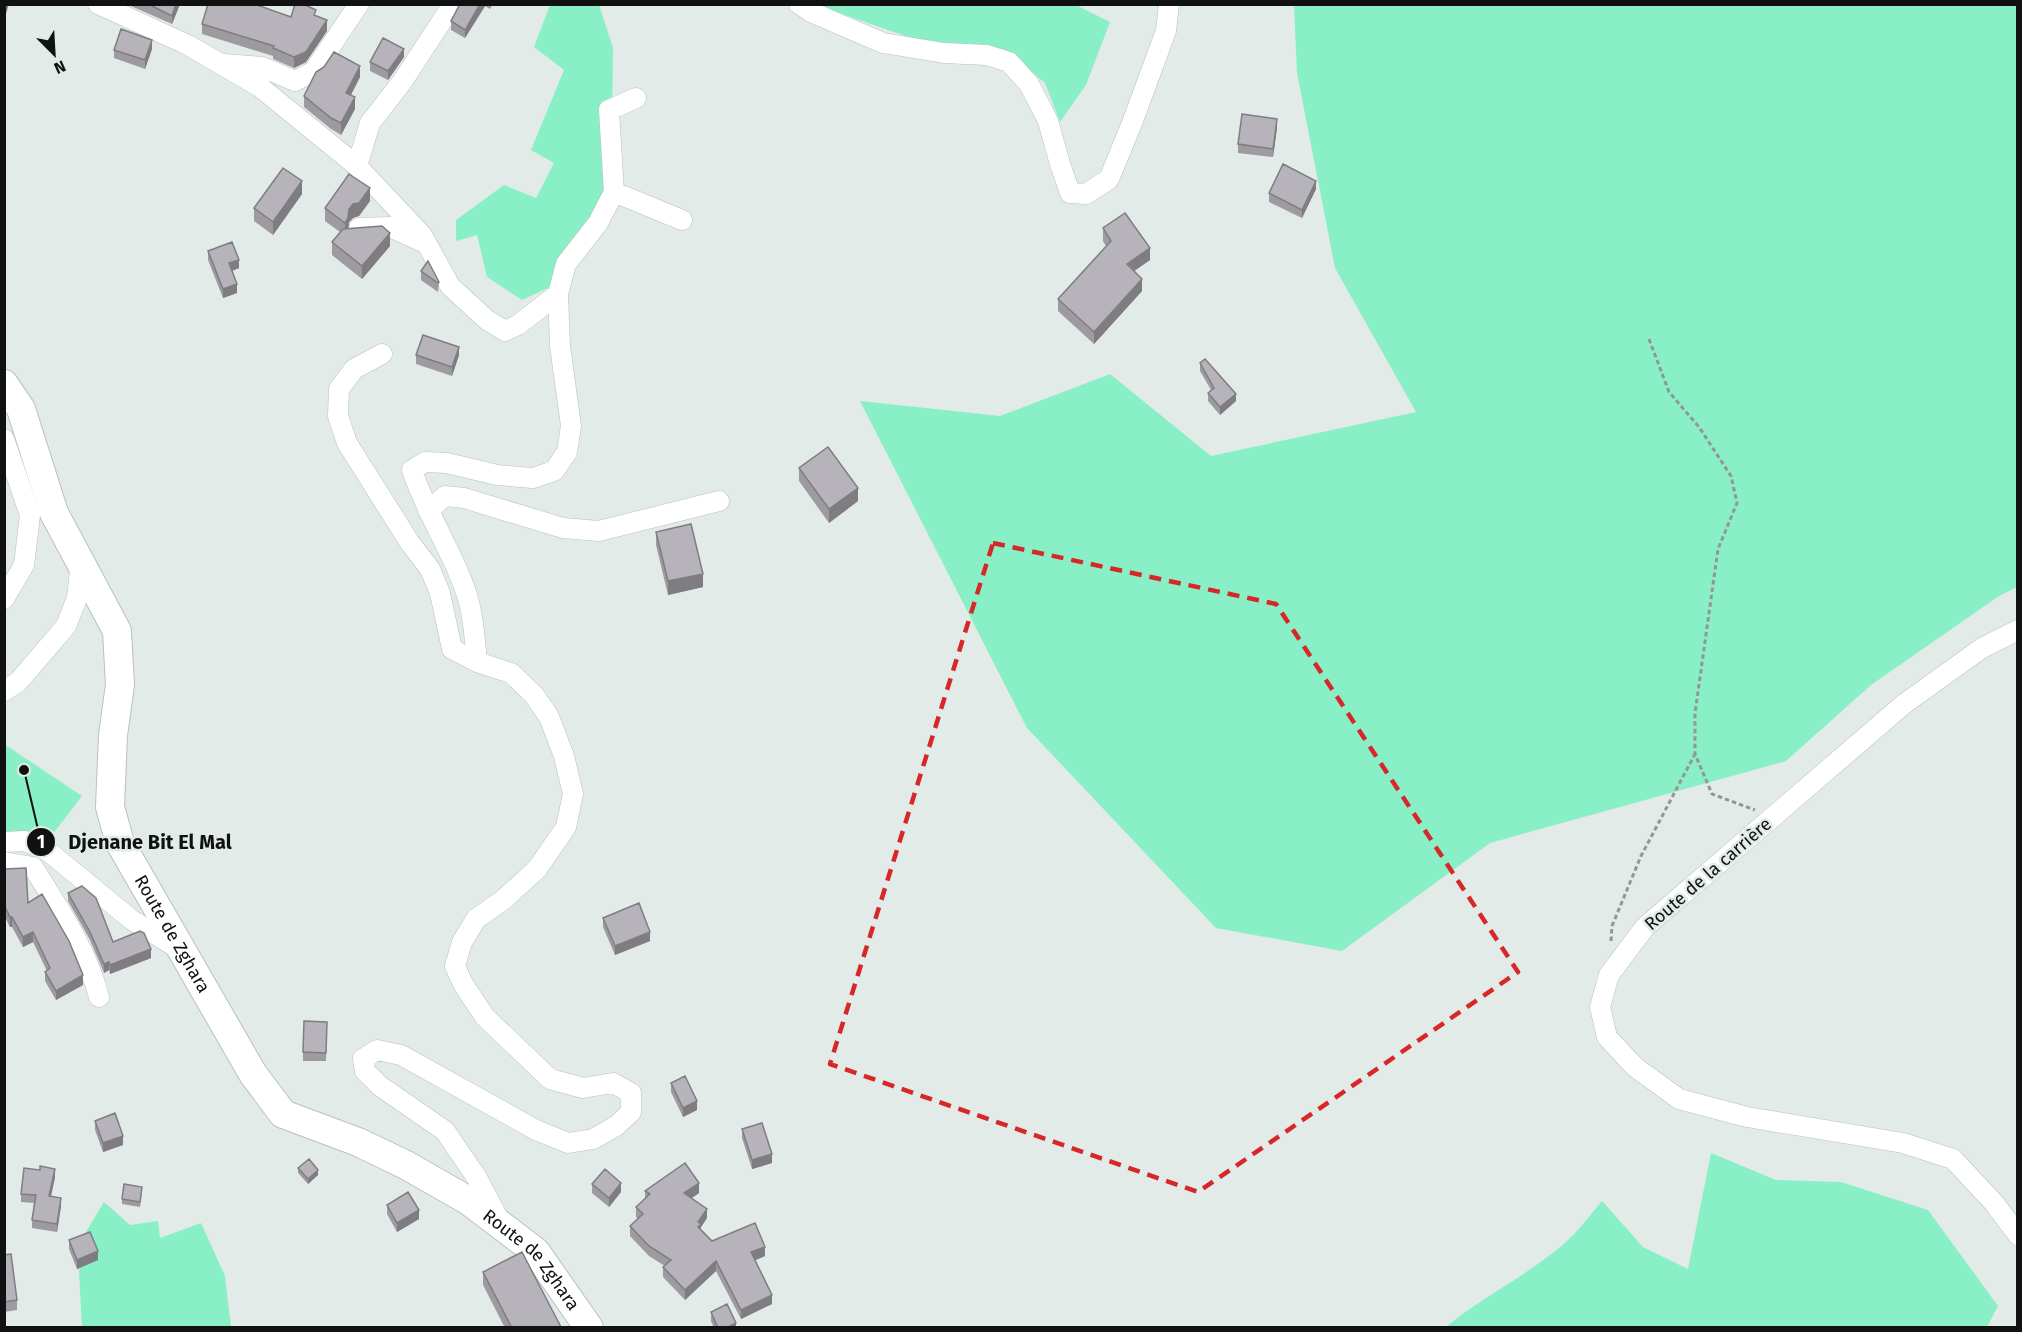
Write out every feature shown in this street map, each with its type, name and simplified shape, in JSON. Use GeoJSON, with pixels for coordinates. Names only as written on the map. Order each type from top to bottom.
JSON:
{"type":"FeatureCollection","features":[{"type":"Feature","properties":{"kind":"street"},"geometry":{"type":"LineString","coordinates":[[98,4],[188,45],[260,87],[357,166],[422,235],[450,286],[487,320],[505,331],[518,325],[558,294]]}},
{"type":"Feature","properties":{"kind":"street"},"geometry":{"type":"LineString","coordinates":[[221,64],[262,67],[295,81],[314,71],[359,4]]}},
{"type":"Feature","properties":{"kind":"street"},"geometry":{"type":"LineString","coordinates":[[357,166],[370,123],[402,82],[453,4]]}},
{"type":"Feature","properties":{"kind":"street"},"geometry":{"type":"LineString","coordinates":[[799,4],[811,12],[883,43],[944,53],[987,55],[1009,62],[1029,84],[1048,121],[1070,193],[1086,194],[1109,179],[1166,32],[1169,4]]}},
{"type":"Feature","properties":{"kind":"street"},"geometry":{"type":"LineString","coordinates":[[477,662],[468,602],[453,561],[428,511],[412,470],[425,462],[447,463],[497,475],[533,477],[554,471],[567,452],[571,426],[560,346],[558,294],[566,264],[598,223],[614,192],[609,110],[636,98]]}},
{"type":"Feature","properties":{"kind":"street"},"geometry":{"type":"LineString","coordinates":[[614,192],[682,220]]}},
{"type":"Feature","properties":{"kind":"street"},"geometry":{"type":"LineString","coordinates":[[359,228],[390,227],[427,244]]}},
{"type":"Feature","properties":{"kind":"street"},"geometry":{"type":"LineString","coordinates":[[382,354],[354,369],[339,389],[338,416],[347,444],[410,543],[430,569],[440,593],[452,649],[477,662],[511,673],[534,695],[549,717],[564,756],[573,794],[566,827],[537,869],[476,920],[462,942],[455,966],[463,984],[485,1017],[550,1079],[583,1088],[613,1083],[631,1093],[631,1112],[616,1126],[593,1139],[568,1143],[536,1130],[401,1055],[377,1050],[363,1059],[365,1071],[380,1086],[445,1131],[477,1178],[501,1225]]}},
{"type":"Feature","properties":{"kind":"street","name":"Route de Zghara"},"geometry":{"type":"LineString","coordinates":[[4,384],[21,409],[54,513],[117,631],[120,686],[112,735],[110,807],[120,843],[253,1074],[283,1114],[358,1142],[406,1165],[469,1201],[501,1225],[536,1252],[589,1328]]}},
{"type":"Feature","properties":{"kind":"street"},"geometry":{"type":"LineString","coordinates":[[4,439],[30,515],[24,565],[4,599]]}},
{"type":"Feature","properties":{"kind":"street"},"geometry":{"type":"LineString","coordinates":[[428,511],[445,496],[464,498],[563,528],[599,531],[719,501]]}},
{"type":"Feature","properties":{"kind":"street"},"geometry":{"type":"LineString","coordinates":[[4,691],[18,682],[66,626],[77,598],[81,563]]}},
{"type":"Feature","properties":{"kind":"street","name":"Route de la carrière"},"geometry":{"type":"LineString","coordinates":[[2018,630],[1982,648],[1904,704],[1645,927],[1609,975],[1600,1006],[1607,1037],[1635,1067],[1679,1099],[1747,1117],[1904,1143],[1953,1159],[1994,1203],[2018,1235]]}},
{"type":"Feature","properties":{"kind":"street"},"geometry":{"type":"LineString","coordinates":[[4,842],[25,841],[49,852],[132,920],[182,951]]}},
{"type":"Feature","properties":{"kind":"street"},"geometry":{"type":"LineString","coordinates":[[4,862],[33,867],[66,920],[99,996]]}},
{"type":"Feature","properties":{"kind":"path"},"geometry":{"type":"LineString","coordinates":[[1649,339],[1669,392],[1699,427],[1731,476],[1737,503],[1718,549],[1695,713],[1695,754],[1713,794],[1773,816]]}},
{"type":"Feature","properties":{"kind":"path"},"geometry":{"type":"LineString","coordinates":[[1609,975],[1612,926],[1641,856],[1695,754]]}},
{"type":"Feature","properties":{"kind":"highlighted area"},"geometry":{"type":"Polygon","coordinates":[[[993,543],[1276,604],[1518,972],[1198,1192],[830,1064],[993,543]]]}},
{"type":"Feature","properties":{"kind":"green space"},"geometry":{"type":"Polygon","coordinates":[[[826,4],[1076,5],[1110,22],[1086,85],[1060,122],[1045,83],[1005,50],[963,47],[911,38],[825,8],[826,4]]]}},
{"type":"Feature","properties":{"kind":"green space"},"geometry":{"type":"Polygon","coordinates":[[[550,5],[599,5],[613,48],[612,121],[619,201],[563,281],[522,300],[487,277],[477,235],[456,241],[456,220],[504,185],[536,198],[554,163],[531,150],[564,70],[534,47],[550,5]]]}},
{"type":"Feature","properties":{"kind":"green space"},"geometry":{"type":"Polygon","coordinates":[[[1294,5],[2017,5],[2017,587],[1999,596],[1871,685],[1786,761],[1490,843],[1342,951],[1216,928],[1027,728],[860,401],[1000,416],[1110,374],[1211,456],[1416,412],[1335,268],[1297,73],[1294,5]]]}},
{"type":"Feature","properties":{"kind":"green space"},"geometry":{"type":"Polygon","coordinates":[[[4,744],[82,796],[55,831],[5,842],[4,744]]]}},
{"type":"Feature","properties":{"kind":"green space"},"geometry":{"type":"Polygon","coordinates":[[[1711,1153],[1776,1180],[1841,1182],[1928,1210],[1998,1306],[1987,1327],[1446,1327],[1554,1252],[1577,1231],[1602,1201],[1643,1247],[1688,1269],[1711,1153]]]}},
{"type":"Feature","properties":{"kind":"green space"},"geometry":{"type":"Polygon","coordinates":[[[104,1202],[130,1225],[158,1221],[160,1238],[201,1223],[225,1276],[231,1327],[82,1328],[79,1271],[84,1235],[104,1202]]]}},
{"type":"Feature","properties":{"kind":"building"},"geometry":{"type":"Polygon","coordinates":[[[148,4],[176,4],[172,16],[148,4]]]}},
{"type":"Feature","properties":{"kind":"building"},"geometry":{"type":"Polygon","coordinates":[[[208,4],[254,4],[291,17],[295,4],[303,4],[316,10],[314,15],[327,20],[306,52],[294,57],[273,48],[274,46],[202,24],[208,4]]]}},
{"type":"Feature","properties":{"kind":"building"},"geometry":{"type":"Polygon","coordinates":[[[460,4],[480,4],[465,30],[451,21],[460,4]]]}},
{"type":"Feature","properties":{"kind":"building"},"geometry":{"type":"Polygon","coordinates":[[[121,29],[152,40],[145,60],[114,50],[121,29]]]}},
{"type":"Feature","properties":{"kind":"building"},"geometry":{"type":"Polygon","coordinates":[[[383,38],[404,49],[388,71],[370,62],[383,38]]]}},
{"type":"Feature","properties":{"kind":"building"},"geometry":{"type":"Polygon","coordinates":[[[334,52],[360,66],[346,93],[355,97],[341,123],[331,118],[304,96],[316,72],[324,67],[334,52]]]}},
{"type":"Feature","properties":{"kind":"building"},"geometry":{"type":"Polygon","coordinates":[[[1242,114],[1277,119],[1273,149],[1238,144],[1242,114]]]}},
{"type":"Feature","properties":{"kind":"building"},"geometry":{"type":"Polygon","coordinates":[[[1283,164],[1316,181],[1302,210],[1269,193],[1283,164]]]}},
{"type":"Feature","properties":{"kind":"building"},"geometry":{"type":"Polygon","coordinates":[[[283,168],[302,181],[273,222],[254,208],[283,168]]]}},
{"type":"Feature","properties":{"kind":"building"},"geometry":{"type":"Polygon","coordinates":[[[349,174],[370,188],[359,203],[353,204],[349,209],[345,223],[325,208],[349,174]]]}},
{"type":"Feature","properties":{"kind":"building"},"geometry":{"type":"Polygon","coordinates":[[[1125,213],[1150,248],[1127,264],[1142,279],[1094,332],[1058,299],[1111,241],[1103,228],[1125,213]]]}},
{"type":"Feature","properties":{"kind":"building"},"geometry":{"type":"Polygon","coordinates":[[[382,226],[390,233],[362,266],[332,242],[343,229],[382,226]]]}},
{"type":"Feature","properties":{"kind":"building"},"geometry":{"type":"Polygon","coordinates":[[[232,242],[239,260],[229,263],[237,284],[223,289],[208,251],[232,242]]]}},
{"type":"Feature","properties":{"kind":"building"},"geometry":{"type":"Polygon","coordinates":[[[428,261],[439,282],[438,283],[421,271],[428,261]]]}},
{"type":"Feature","properties":{"kind":"building"},"geometry":{"type":"Polygon","coordinates":[[[423,335],[459,347],[452,367],[416,355],[423,335]]]}},
{"type":"Feature","properties":{"kind":"building"},"geometry":{"type":"Polygon","coordinates":[[[1205,359],[1236,394],[1220,407],[1208,393],[1214,388],[1200,363],[1205,359]]]}},
{"type":"Feature","properties":{"kind":"building"},"geometry":{"type":"Polygon","coordinates":[[[828,447],[858,488],[829,509],[799,468],[828,447]]]}},
{"type":"Feature","properties":{"kind":"building"},"geometry":{"type":"Polygon","coordinates":[[[691,524],[703,574],[668,581],[656,532],[691,524]]]}},
{"type":"Feature","properties":{"kind":"building"},"geometry":{"type":"Polygon","coordinates":[[[26,868],[28,903],[42,894],[69,941],[83,975],[56,991],[45,972],[50,968],[33,932],[23,937],[4,905],[4,869],[26,868]]]}},
{"type":"Feature","properties":{"kind":"building"},"geometry":{"type":"Polygon","coordinates":[[[82,886],[96,898],[113,942],[140,931],[144,933],[151,949],[110,965],[109,962],[104,964],[90,932],[68,893],[82,886]]]}},
{"type":"Feature","properties":{"kind":"building"},"geometry":{"type":"Polygon","coordinates":[[[639,903],[650,932],[615,946],[603,918],[639,903]]]}},
{"type":"Feature","properties":{"kind":"building"},"geometry":{"type":"Polygon","coordinates":[[[304,1021],[327,1022],[326,1053],[303,1052],[304,1021]]]}},
{"type":"Feature","properties":{"kind":"building"},"geometry":{"type":"Polygon","coordinates":[[[685,1076],[697,1101],[683,1108],[671,1083],[685,1076]]]}},
{"type":"Feature","properties":{"kind":"building"},"geometry":{"type":"Polygon","coordinates":[[[115,1113],[123,1136],[103,1143],[95,1121],[115,1113]]]}},
{"type":"Feature","properties":{"kind":"building"},"geometry":{"type":"Polygon","coordinates":[[[762,1123],[772,1154],[752,1160],[742,1129],[762,1123]]]}},
{"type":"Feature","properties":{"kind":"building"},"geometry":{"type":"Polygon","coordinates":[[[309,1159],[318,1170],[308,1179],[298,1168],[309,1159]]]}},
{"type":"Feature","properties":{"kind":"building"},"geometry":{"type":"Polygon","coordinates":[[[685,1163],[699,1183],[684,1193],[707,1209],[698,1222],[701,1224],[698,1227],[712,1241],[755,1223],[765,1247],[751,1252],[772,1295],[741,1310],[716,1261],[685,1290],[663,1267],[671,1260],[649,1246],[630,1226],[643,1214],[636,1207],[650,1194],[645,1191],[685,1163]]]}},
{"type":"Feature","properties":{"kind":"building"},"geometry":{"type":"Polygon","coordinates":[[[40,1166],[55,1169],[49,1196],[61,1198],[57,1224],[32,1220],[36,1195],[21,1194],[24,1168],[40,1170],[40,1166]]]}},
{"type":"Feature","properties":{"kind":"building"},"geometry":{"type":"Polygon","coordinates":[[[605,1169],[621,1183],[609,1198],[592,1184],[605,1169]]]}},
{"type":"Feature","properties":{"kind":"building"},"geometry":{"type":"Polygon","coordinates":[[[124,1184],[142,1187],[140,1202],[122,1199],[124,1184]]]}},
{"type":"Feature","properties":{"kind":"building"},"geometry":{"type":"Polygon","coordinates":[[[408,1192],[419,1210],[397,1223],[387,1205],[408,1192]]]}},
{"type":"Feature","properties":{"kind":"building"},"geometry":{"type":"Polygon","coordinates":[[[90,1232],[98,1251],[77,1260],[69,1240],[90,1232]]]}},
{"type":"Feature","properties":{"kind":"building"},"geometry":{"type":"Polygon","coordinates":[[[522,1252],[560,1328],[512,1328],[483,1272],[522,1252]]]}},
{"type":"Feature","properties":{"kind":"building"},"geometry":{"type":"Polygon","coordinates":[[[11,1254],[17,1300],[4,1302],[4,1255],[11,1254]]]}},
{"type":"Feature","properties":{"kind":"building"},"geometry":{"type":"Polygon","coordinates":[[[727,1304],[736,1323],[726,1328],[718,1328],[711,1312],[727,1304]]]}},
{"type":"Feature","properties":{"kind":"place","name":"Djenane Bit El Mal"},"geometry":{"type":"Point","coordinates":[24,770]}}]}
